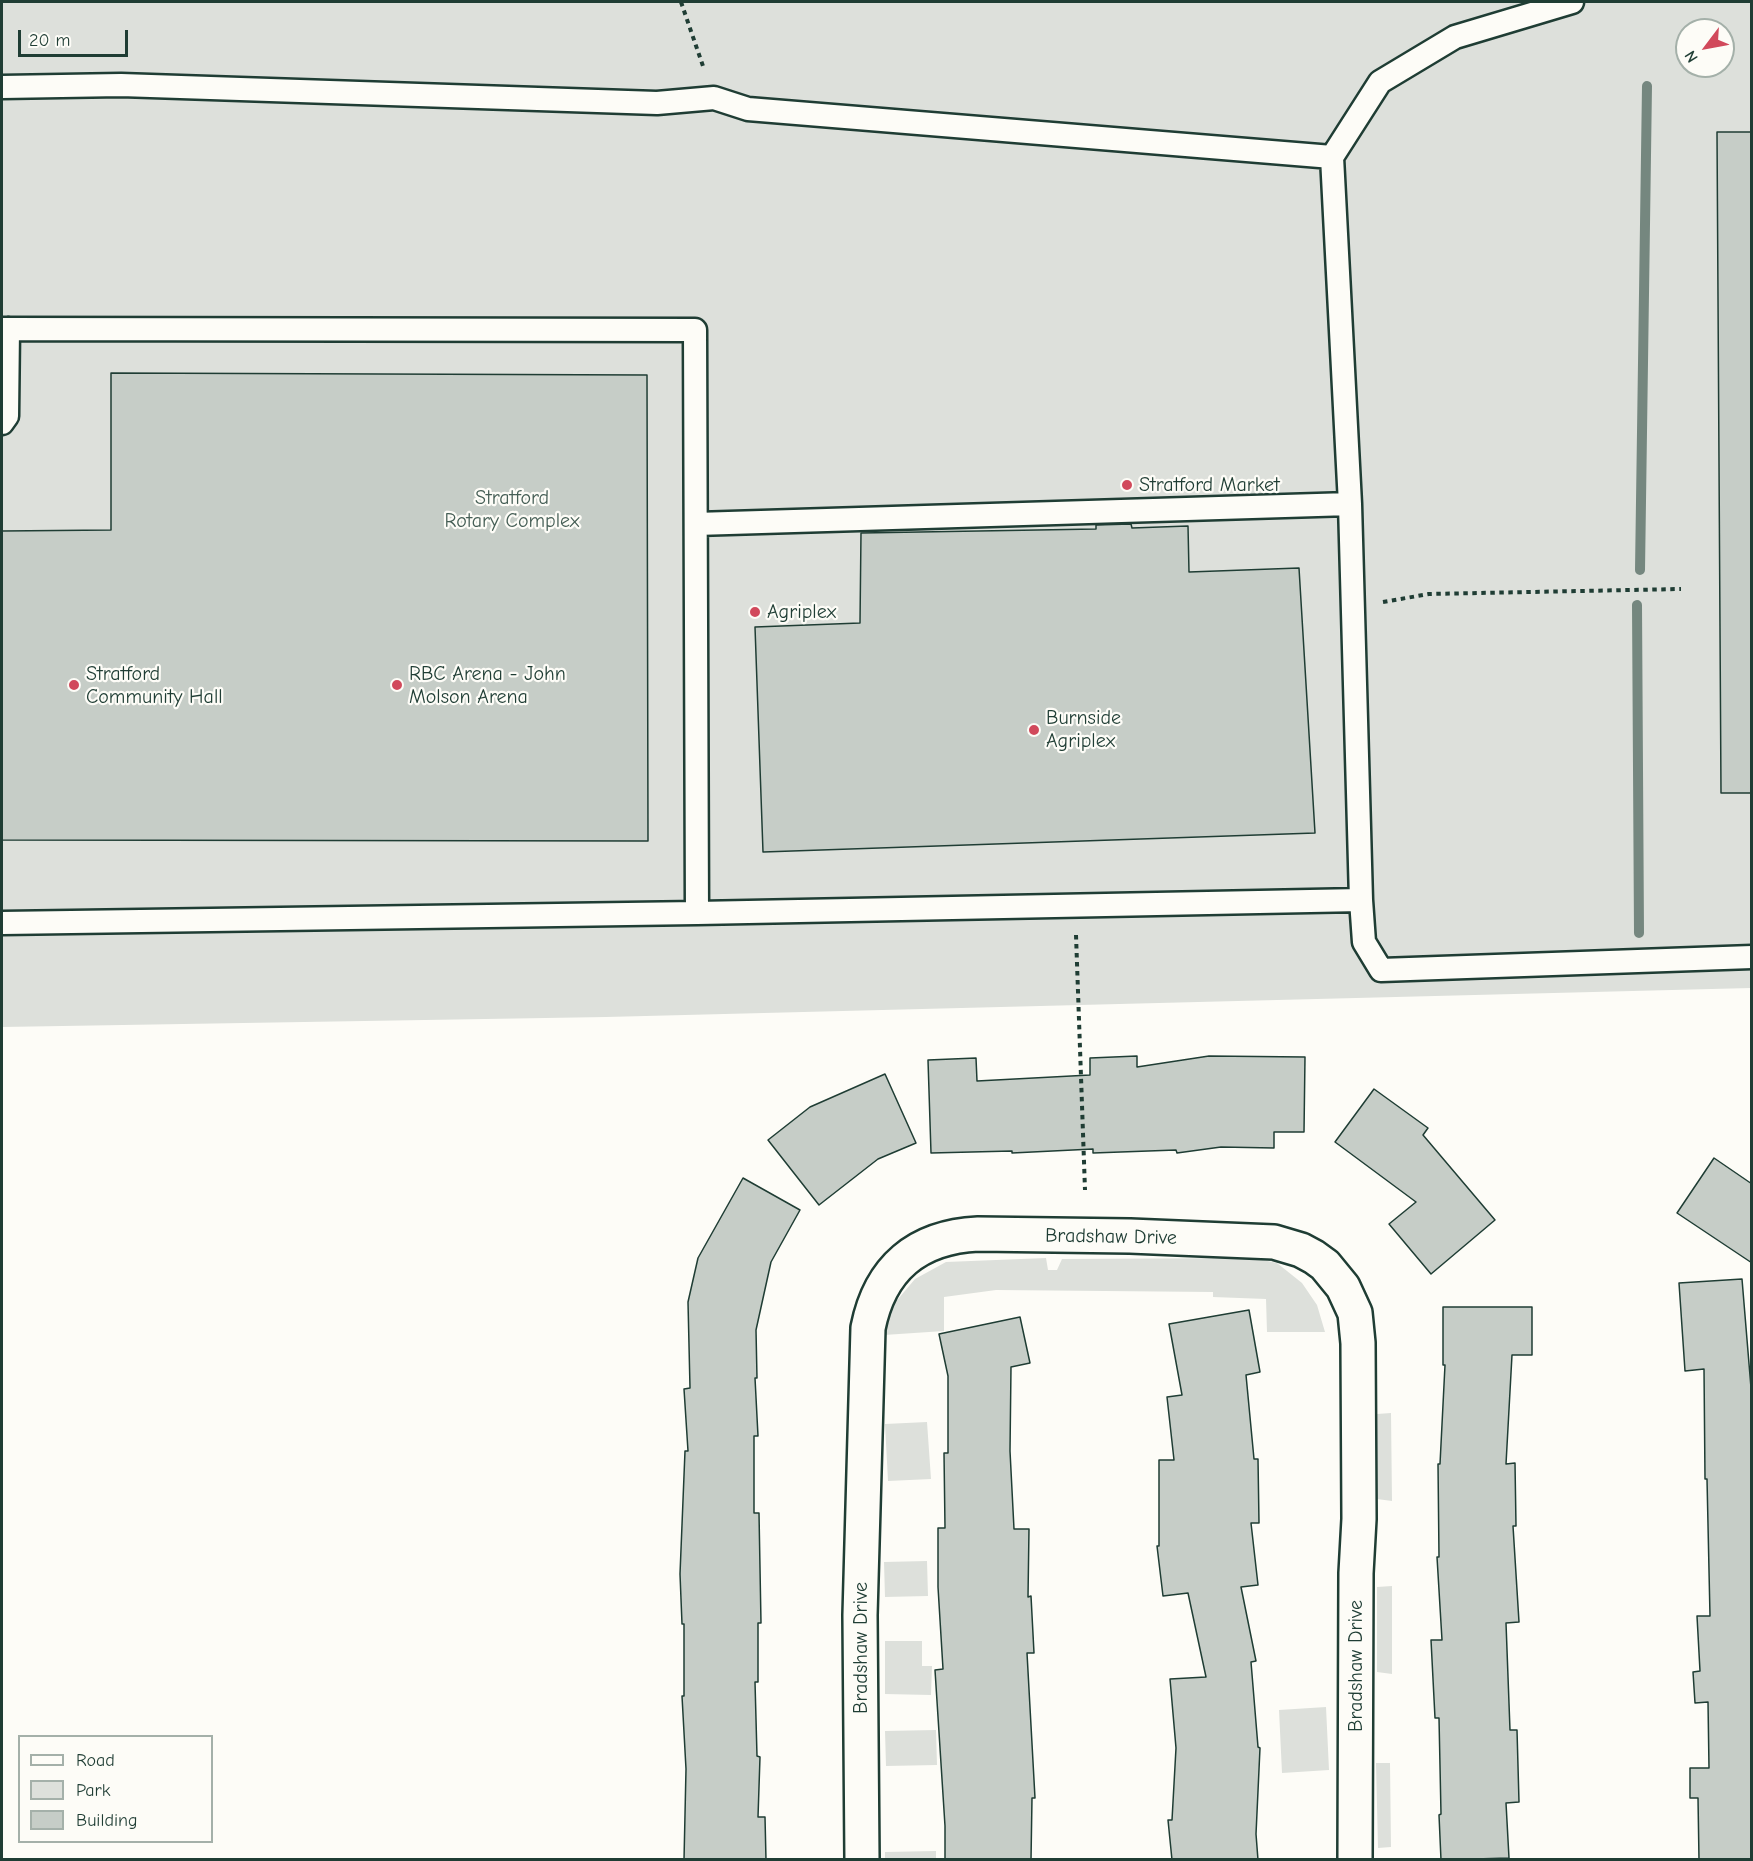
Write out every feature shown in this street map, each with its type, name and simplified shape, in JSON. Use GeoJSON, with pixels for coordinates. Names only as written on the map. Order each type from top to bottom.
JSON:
{"type":"FeatureCollection","features":[{"type":"Feature","properties":{"kind":"street","name":"Bradshaw Drive"},"geometry":{"type":"LineString","coordinates":[[862,1860],[860,1615],[868,1328],[879,1290],[890,1273],[904,1259],[939,1239],[978,1234],[1130,1236],[1274,1242],[1294,1247],[1314,1257],[1325,1265],[1343,1287],[1355,1313],[1358,1343],[1359,1519],[1356,1574],[1355,1860]]}},
{"type":"Feature","properties":{"kind":"lane"},"geometry":{"type":"LineString","coordinates":[[1572,2],[1455,37],[1380,82],[1332,157],[1350,504],[1364,942],[1381,970],[1752,957]]}},
{"type":"Feature","properties":{"kind":"lane"},"geometry":{"type":"LineString","coordinates":[[2,87],[122,85],[657,103],[714,98],[748,109],[1332,157]]}},
{"type":"Feature","properties":{"kind":"lane"},"geometry":{"type":"LineString","coordinates":[[2,423],[7,416],[5,329],[695,330],[698,913]]}},
{"type":"Feature","properties":{"kind":"lane"},"geometry":{"type":"LineString","coordinates":[[696,524],[1350,504]]}},
{"type":"Feature","properties":{"kind":"lane"},"geometry":{"type":"LineString","coordinates":[[2,923],[1361,900]]}},
{"type":"Feature","properties":{"kind":"path"},"geometry":{"type":"LineString","coordinates":[[681,2],[714,98]]}},
{"type":"Feature","properties":{"kind":"path"},"geometry":{"type":"LineString","coordinates":[[1353,608],[1429,594],[1681,589]]}},
{"type":"Feature","properties":{"kind":"path"},"geometry":{"type":"LineString","coordinates":[[1075,905],[1085,1190]]}},
{"type":"Feature","properties":{"kind":"green space","name":"Stratford Rotary Complex"},"geometry":{"type":"Polygon","coordinates":[[[2,2],[1751,2],[1751,988],[606,1017],[2,1027],[2,2]]]}},
{"type":"Feature","properties":{"kind":"green space"},"geometry":{"type":"Polygon","coordinates":[[[1046,1258],[1048,1270],[1057,1270],[1062,1259],[1253,1258],[1277,1263],[1302,1283],[1317,1305],[1325,1332],[1267,1332],[1266,1299],[1213,1297],[1213,1292],[996,1290],[944,1297],[944,1331],[884,1335],[893,1305],[915,1279],[946,1262],[1046,1258]]]}},
{"type":"Feature","properties":{"kind":"green space"},"geometry":{"type":"Polygon","coordinates":[[[1391,1413],[1392,1501],[1377,1499],[1377,1414],[1391,1413]]]}},
{"type":"Feature","properties":{"kind":"green space"},"geometry":{"type":"Polygon","coordinates":[[[927,1422],[931,1479],[888,1481],[885,1424],[927,1422]]]}},
{"type":"Feature","properties":{"kind":"green space"},"geometry":{"type":"Polygon","coordinates":[[[927,1561],[928,1596],[885,1597],[884,1562],[927,1561]]]}},
{"type":"Feature","properties":{"kind":"green space"},"geometry":{"type":"Polygon","coordinates":[[[1392,1586],[1392,1674],[1377,1672],[1377,1587],[1392,1586]]]}},
{"type":"Feature","properties":{"kind":"green space"},"geometry":{"type":"Polygon","coordinates":[[[885,1641],[922,1641],[922,1666],[932,1666],[931,1695],[885,1694],[885,1641]]]}},
{"type":"Feature","properties":{"kind":"green space"},"geometry":{"type":"Polygon","coordinates":[[[1326,1707],[1329,1770],[1282,1773],[1279,1710],[1326,1707]]]}},
{"type":"Feature","properties":{"kind":"green space"},"geometry":{"type":"Polygon","coordinates":[[[936,1730],[937,1765],[886,1766],[885,1731],[936,1730]]]}},
{"type":"Feature","properties":{"kind":"green space"},"geometry":{"type":"Polygon","coordinates":[[[1376,1763],[1390,1763],[1391,1847],[1378,1848],[1376,1763]]]}},
{"type":"Feature","properties":{"kind":"green space"},"geometry":{"type":"Polygon","coordinates":[[[936,1851],[936,1859],[885,1859],[885,1852],[936,1851]]]}},
{"type":"Feature","properties":{"kind":"building"},"geometry":{"type":"Polygon","coordinates":[[[1717,132],[1752,132],[1752,793],[1721,793],[1717,132]]]}},
{"type":"Feature","properties":{"kind":"building","name":"RBC Arena - John Molson Arena"},"geometry":{"type":"Polygon","coordinates":[[[111,373],[647,375],[648,841],[2,840],[2,531],[111,530],[111,373]]]}},
{"type":"Feature","properties":{"kind":"building","name":"Burnside Agriplex"},"geometry":{"type":"Polygon","coordinates":[[[1131,524],[1132,528],[1188,526],[1189,572],[1299,568],[1315,833],[763,852],[755,627],[860,623],[861,533],[1096,529],[1096,525],[1131,524]]]}},
{"type":"Feature","properties":{"kind":"building"},"geometry":{"type":"Polygon","coordinates":[[[1137,1056],[1137,1067],[1209,1056],[1305,1057],[1304,1132],[1274,1132],[1274,1148],[1221,1147],[1177,1153],[1176,1150],[1093,1153],[1093,1149],[1012,1153],[1012,1151],[931,1153],[928,1060],[976,1058],[977,1081],[1090,1075],[1090,1058],[1137,1056]]]}},
{"type":"Feature","properties":{"kind":"building"},"geometry":{"type":"Polygon","coordinates":[[[885,1074],[916,1143],[878,1159],[819,1205],[768,1140],[810,1107],[885,1074]]]}},
{"type":"Feature","properties":{"kind":"building"},"geometry":{"type":"Polygon","coordinates":[[[1374,1089],[1428,1128],[1423,1135],[1495,1220],[1431,1274],[1389,1224],[1416,1202],[1335,1142],[1374,1089]]]}},
{"type":"Feature","properties":{"kind":"building"},"geometry":{"type":"Polygon","coordinates":[[[1714,1158],[1752,1184],[1752,1263],[1677,1213],[1714,1158]]]}},
{"type":"Feature","properties":{"kind":"building"},"geometry":{"type":"Polygon","coordinates":[[[743,1178],[800,1210],[771,1262],[756,1330],[757,1378],[755,1378],[758,1436],[754,1436],[754,1513],[759,1513],[761,1623],[758,1623],[758,1682],[755,1682],[757,1756],[760,1757],[758,1817],[765,1817],[766,1860],[684,1860],[686,1769],[682,1696],[684,1696],[684,1624],[682,1624],[680,1574],[685,1451],[688,1451],[684,1389],[690,1388],[688,1302],[698,1258],[743,1178]]]}},
{"type":"Feature","properties":{"kind":"building"},"geometry":{"type":"Polygon","coordinates":[[[1742,1279],[1752,1400],[1752,1860],[1699,1860],[1698,1798],[1690,1798],[1690,1768],[1709,1768],[1708,1702],[1695,1703],[1693,1672],[1700,1671],[1697,1616],[1710,1616],[1704,1369],[1685,1371],[1679,1283],[1742,1279]]]}},
{"type":"Feature","properties":{"kind":"building"},"geometry":{"type":"Polygon","coordinates":[[[1443,1307],[1532,1307],[1532,1355],[1512,1355],[1506,1464],[1515,1463],[1516,1526],[1513,1526],[1519,1622],[1506,1623],[1510,1730],[1517,1730],[1519,1802],[1506,1803],[1509,1858],[1441,1860],[1439,1718],[1435,1718],[1431,1640],[1442,1640],[1437,1557],[1439,1557],[1438,1464],[1440,1464],[1445,1365],[1443,1365],[1443,1307]]]}},
{"type":"Feature","properties":{"kind":"building"},"geometry":{"type":"Polygon","coordinates":[[[1249,1310],[1260,1372],[1246,1375],[1254,1459],[1258,1459],[1259,1523],[1251,1523],[1258,1585],[1241,1587],[1256,1661],[1251,1662],[1258,1747],[1260,1748],[1256,1834],[1258,1860],[1172,1860],[1168,1820],[1172,1820],[1176,1748],[1170,1679],[1206,1677],[1188,1593],[1163,1596],[1157,1546],[1159,1546],[1159,1460],[1174,1460],[1167,1397],[1182,1395],[1169,1324],[1249,1310]]]}},
{"type":"Feature","properties":{"kind":"building"},"geometry":{"type":"Polygon","coordinates":[[[1020,1317],[1030,1363],[1011,1367],[1010,1451],[1014,1529],[1029,1529],[1028,1597],[1031,1596],[1034,1653],[1027,1653],[1035,1798],[1032,1798],[1031,1860],[945,1860],[935,1670],[943,1669],[938,1587],[938,1528],[945,1528],[944,1453],[948,1453],[948,1376],[939,1334],[1020,1317]]]}},
{"type":"Feature","properties":{"kind":"waterway"},"geometry":{"type":"LineString","coordinates":[[1640,570],[1647,86]]}},
{"type":"Feature","properties":{"kind":"waterway"},"geometry":{"type":"LineString","coordinates":[[1637,605],[1639,933]]}},
{"type":"Feature","properties":{"kind":"place","name":"Stratford Market"},"geometry":{"type":"Point","coordinates":[1127,485]}},
{"type":"Feature","properties":{"kind":"place","name":"Agriplex"},"geometry":{"type":"Point","coordinates":[755,612]}},
{"type":"Feature","properties":{"kind":"place","name":"Stratford Community Hall"},"geometry":{"type":"Point","coordinates":[74,685]}},
{"type":"Feature","properties":{"kind":"place","name":"RBC Arena - John Molson Arena"},"geometry":{"type":"Point","coordinates":[397,685]}},
{"type":"Feature","properties":{"kind":"place","name":"Burnside Agriplex"},"geometry":{"type":"Point","coordinates":[1034,730]}}]}
